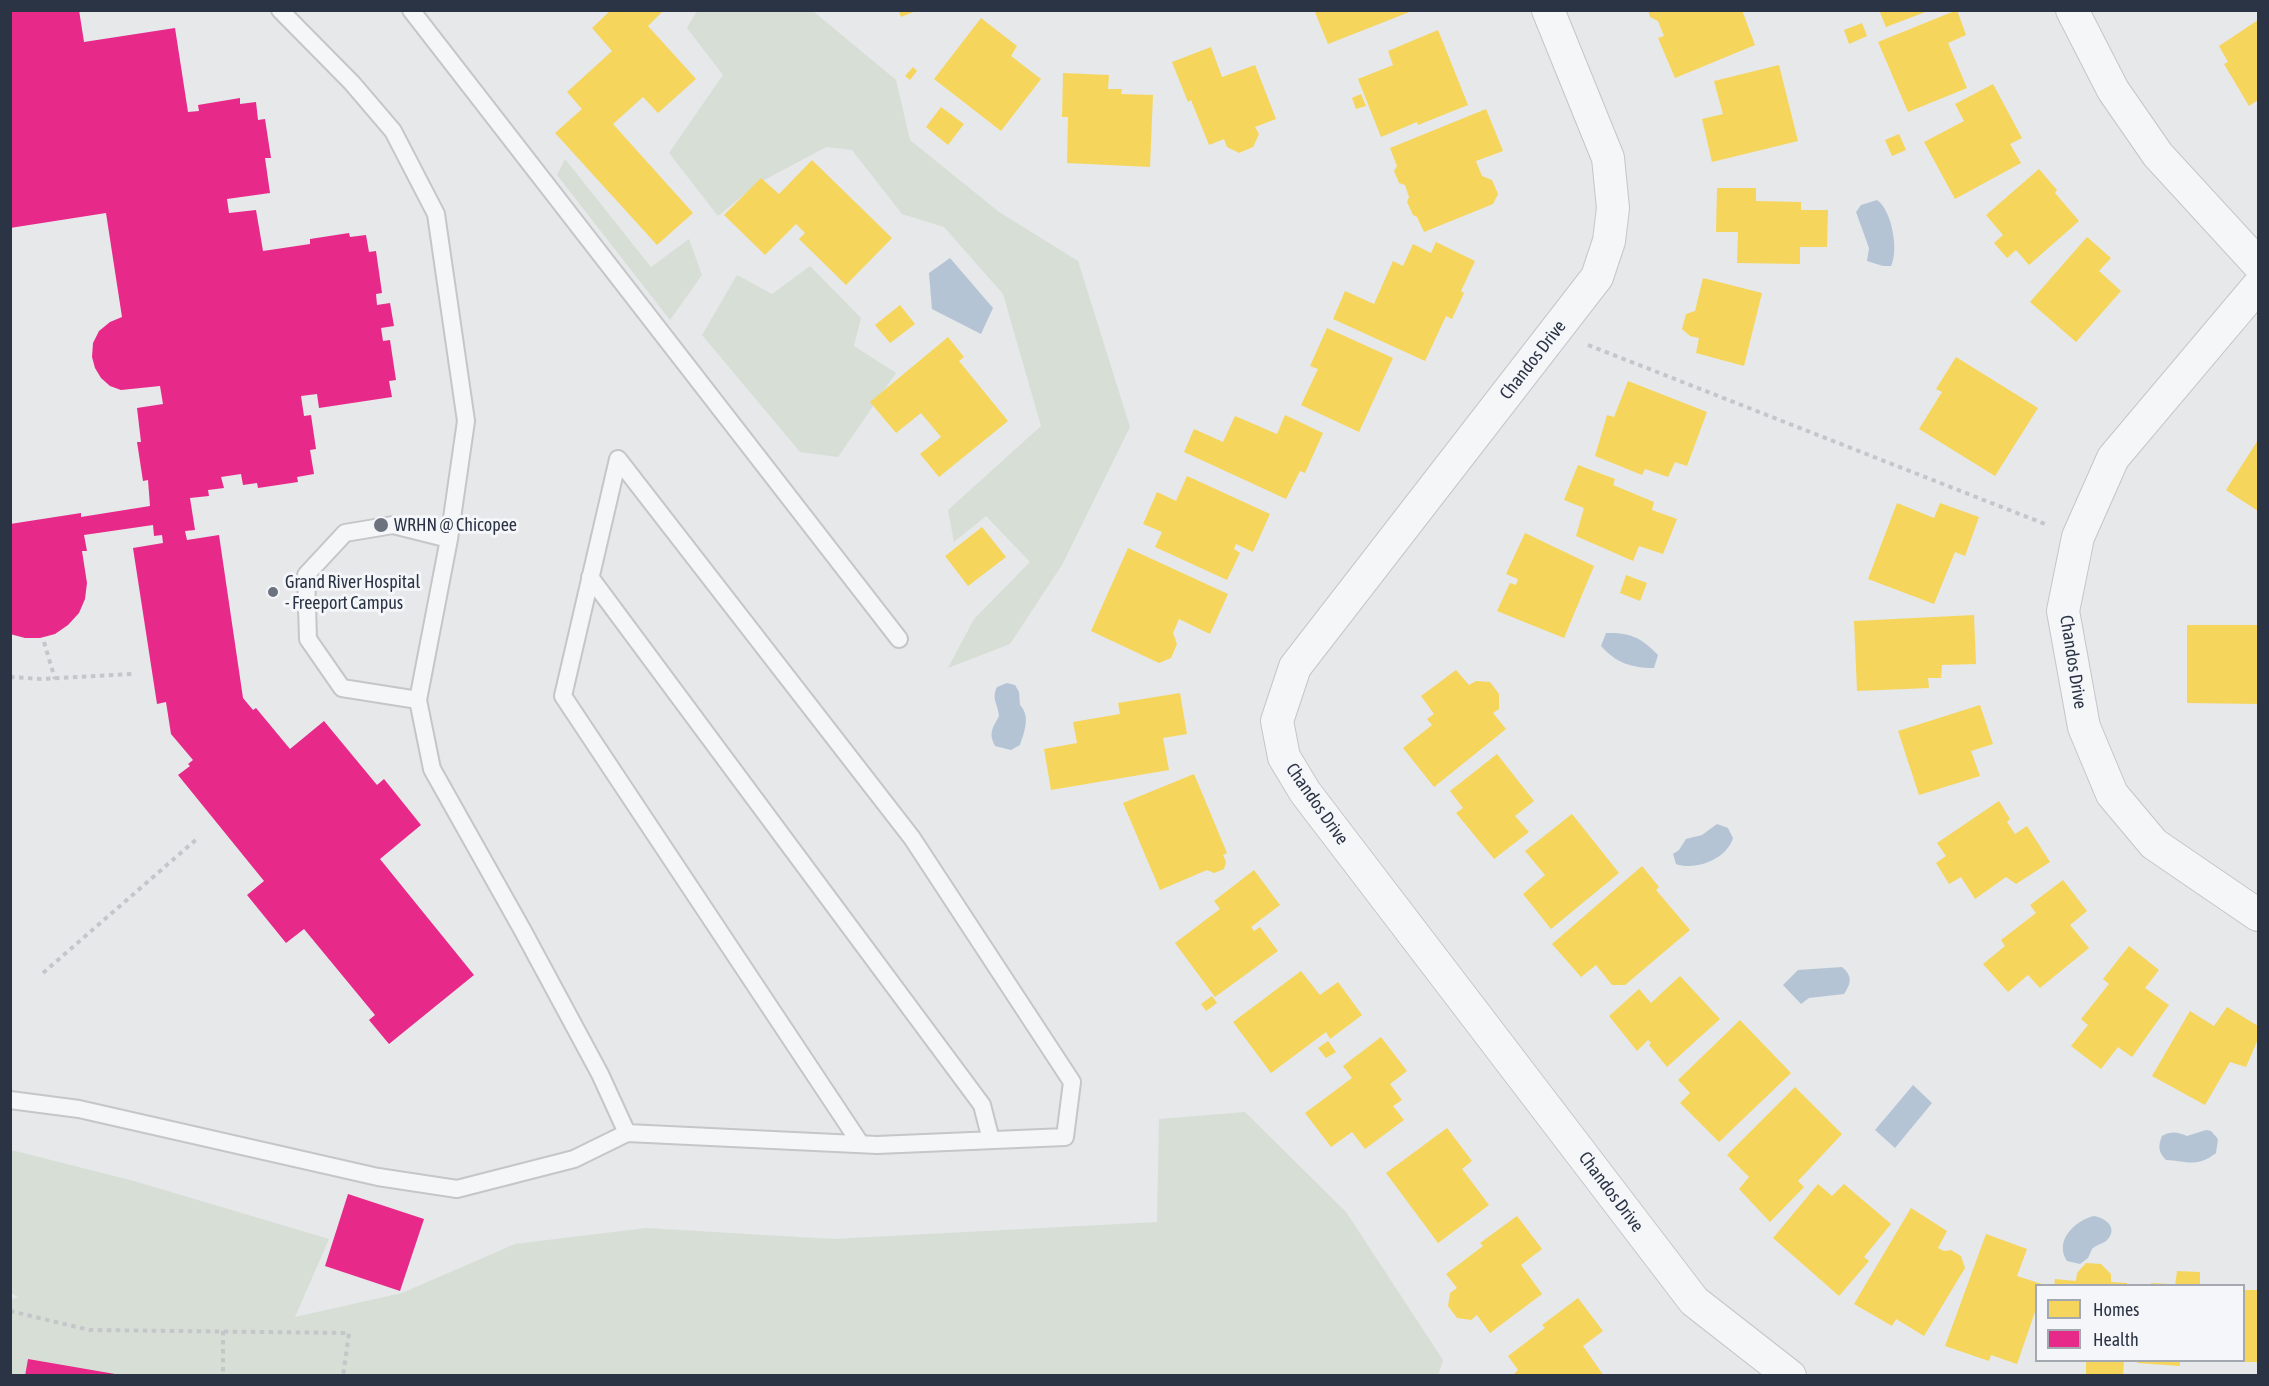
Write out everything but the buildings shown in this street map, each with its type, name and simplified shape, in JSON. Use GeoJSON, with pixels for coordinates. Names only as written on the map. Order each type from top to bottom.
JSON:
{"type":"FeatureCollection","features":[{"type":"Feature","properties":{"kind":"street","name":"Chandos Drive"},"geometry":{"type":"LineString","coordinates":[[1548,10],[1608,158],[1613,208],[1609,241],[1597,277],[1295,668],[1277,721],[1284,757],[1305,792],[1694,1301],[1790,1376]]}},
{"type":"Feature","properties":{"kind":"street"},"geometry":{"type":"LineString","coordinates":[[2072,10],[2113,90],[2158,155],[2259,264]]}},
{"type":"Feature","properties":{"kind":"street","name":"Chandos Drive"},"geometry":{"type":"LineString","coordinates":[[2259,286],[2113,458],[2078,537],[2063,611],[2084,727],[2112,794],[2154,844],[2259,915]]}},
{"type":"Feature","properties":{"kind":"lane"},"geometry":{"type":"LineString","coordinates":[[280,10],[352,83],[393,130],[436,214],[466,421],[449,538],[418,700],[432,769],[529,941],[600,1074],[627,1133]]}},
{"type":"Feature","properties":{"kind":"lane"},"geometry":{"type":"LineString","coordinates":[[411,10],[899,639]]}},
{"type":"Feature","properties":{"kind":"lane"},"geometry":{"type":"LineString","coordinates":[[10,1100],[79,1109],[378,1178],[457,1189],[574,1159],[627,1133],[877,1145],[1065,1137],[1072,1082],[912,838],[618,459],[563,696],[860,1143]]}},
{"type":"Feature","properties":{"kind":"lane"},"geometry":{"type":"LineString","coordinates":[[418,700],[342,688],[308,639],[306,575],[345,533],[393,525],[449,538]]}},
{"type":"Feature","properties":{"kind":"lane"},"geometry":{"type":"LineString","coordinates":[[590,577],[982,1105],[991,1140]]}},
{"type":"Feature","properties":{"kind":"path"},"geometry":{"type":"LineString","coordinates":[[1554,332],[2078,537]]}},
{"type":"Feature","properties":{"kind":"path"},"geometry":{"type":"LineString","coordinates":[[44,642],[55,679]]}},
{"type":"Feature","properties":{"kind":"path"},"geometry":{"type":"LineString","coordinates":[[10,676],[55,679],[132,674]]}},
{"type":"Feature","properties":{"kind":"path"},"geometry":{"type":"LineString","coordinates":[[44,973],[199,837]]}},
{"type":"Feature","properties":{"kind":"path"},"geometry":{"type":"LineString","coordinates":[[10,1311],[89,1330],[349,1333],[343,1376]]}},
{"type":"Feature","properties":{"kind":"path"},"geometry":{"type":"LineString","coordinates":[[223,1331],[223,1376]]}},
{"type":"Feature","properties":{"kind":"shaded area"},"geometry":{"type":"Polygon","coordinates":[[[697,11],[813,11],[896,80],[910,140],[999,212],[1078,261],[1130,427],[1062,565],[1010,644],[948,668],[974,619],[1030,562],[986,516],[954,542],[948,510],[1041,426],[1003,294],[944,227],[902,214],[852,150],[826,147],[757,184],[718,216],[669,153],[723,75],[687,28],[697,11]]]}},
{"type":"Feature","properties":{"kind":"shaded area"},"geometry":{"type":"Polygon","coordinates":[[[565,159],[651,267],[689,239],[702,275],[670,320],[557,175],[565,159]]]}},
{"type":"Feature","properties":{"kind":"shaded area"},"geometry":{"type":"Polygon","coordinates":[[[810,266],[861,318],[854,346],[896,373],[838,457],[800,452],[702,335],[737,275],[772,294],[810,266]]]}},
{"type":"Feature","properties":{"kind":"shaded area"},"geometry":{"type":"Polygon","coordinates":[[[1245,1112],[1346,1212],[1443,1360],[1438,1376],[11,1376],[10,1300],[18,1297],[11,1293],[11,1150],[134,1181],[329,1239],[295,1317],[402,1293],[515,1244],[646,1228],[833,1239],[1157,1222],[1159,1119],[1245,1112]]]}},
{"type":"Feature","properties":{"kind":"water"},"geometry":{"type":"Polygon","coordinates":[[[1877,200],[1887,212],[1893,231],[1894,251],[1891,266],[1867,261],[1869,248],[1856,212],[1861,205],[1877,200]]]}},
{"type":"Feature","properties":{"kind":"water"},"geometry":{"type":"Polygon","coordinates":[[[950,258],[993,308],[981,334],[932,309],[929,273],[950,258]]]}},
{"type":"Feature","properties":{"kind":"water"},"geometry":{"type":"Polygon","coordinates":[[[1606,633],[1629,635],[1646,644],[1658,655],[1654,668],[1632,666],[1613,657],[1601,646],[1606,633]]]}},
{"type":"Feature","properties":{"kind":"water"},"geometry":{"type":"Polygon","coordinates":[[[1007,683],[1015,685],[1019,692],[1020,705],[1026,719],[1020,745],[1011,750],[995,746],[992,734],[999,716],[995,691],[997,687],[1007,683]]]}},
{"type":"Feature","properties":{"kind":"water"},"geometry":{"type":"Polygon","coordinates":[[[1717,824],[1728,828],[1733,838],[1724,852],[1701,864],[1684,866],[1676,864],[1673,854],[1679,850],[1686,839],[1702,835],[1717,824]]]}},
{"type":"Feature","properties":{"kind":"water"},"geometry":{"type":"Polygon","coordinates":[[[1842,967],[1850,980],[1844,994],[1809,998],[1801,1004],[1783,985],[1798,970],[1842,967]]]}},
{"type":"Feature","properties":{"kind":"water"},"geometry":{"type":"Polygon","coordinates":[[[1913,1085],[1932,1103],[1895,1148],[1875,1130],[1913,1085]]]}},
{"type":"Feature","properties":{"kind":"water"},"geometry":{"type":"Polygon","coordinates":[[[2206,1130],[2211,1131],[2218,1139],[2216,1153],[2209,1158],[2203,1161],[2186,1162],[2166,1160],[2161,1154],[2159,1146],[2162,1136],[2174,1133],[2187,1136],[2206,1130]]]}},
{"type":"Feature","properties":{"kind":"water"},"geometry":{"type":"Polygon","coordinates":[[[2094,1216],[2109,1224],[2111,1235],[2106,1241],[2092,1249],[2088,1258],[2080,1264],[2067,1261],[2063,1246],[2068,1233],[2080,1222],[2094,1216]]]}},
{"type":"Feature","properties":{"kind":"place","name":"WRHN @ Chicopee"},"geometry":{"type":"Point","coordinates":[381,525]}},
{"type":"Feature","properties":{"kind":"place","name":"Grand River Hospital - Freeport Campus"},"geometry":{"type":"Point","coordinates":[273,592]}}]}
